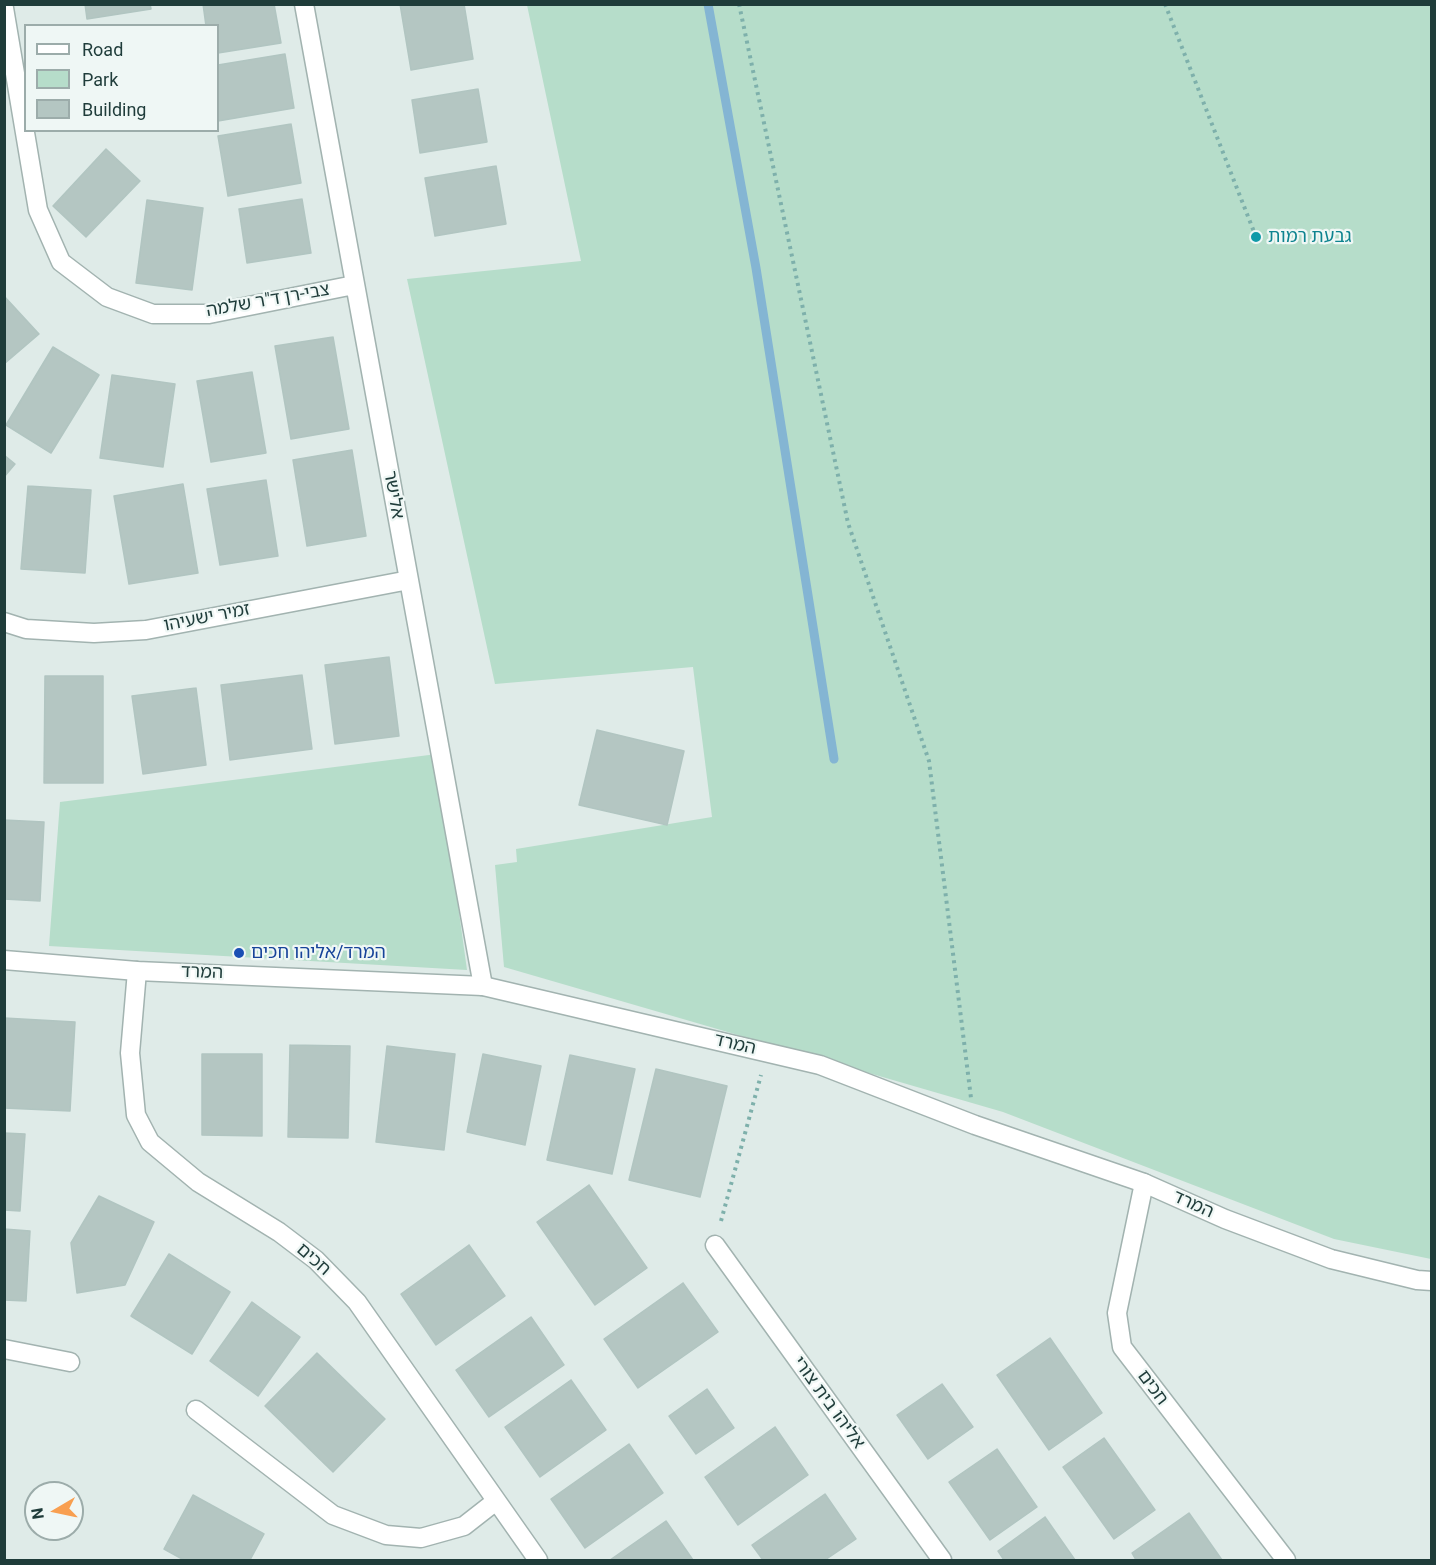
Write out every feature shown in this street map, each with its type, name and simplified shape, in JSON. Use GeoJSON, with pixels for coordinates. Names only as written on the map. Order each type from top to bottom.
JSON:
{"type":"FeatureCollection","features":[{"type":"Feature","properties":{"kind":"street","name":"אלישר"},"geometry":{"type":"LineString","coordinates":[[304,4],[483,986]]}},
{"type":"Feature","properties":{"kind":"street","name":"צבי-רן ד\"ר שלמה"},"geometry":{"type":"LineString","coordinates":[[4,8],[24,127]]}},
{"type":"Feature","properties":{"kind":"street","name":"צבי-רן ד\"ר שלמה"},"geometry":{"type":"LineString","coordinates":[[25,132],[38,210],[61,262],[107,297],[153,314],[209,314],[354,285]]}},
{"type":"Feature","properties":{"kind":"street","name":"זמיר ישעיהו"},"geometry":{"type":"LineString","coordinates":[[4,622],[26,629],[94,633],[146,630],[409,580]]}},
{"type":"Feature","properties":{"kind":"street","name":"המרד"},"geometry":{"type":"LineString","coordinates":[[4,960],[137,971],[483,986],[820,1065],[975,1125],[1144,1184],[1225,1219],[1331,1259],[1417,1280],[1431,1281]]}},
{"type":"Feature","properties":{"kind":"street","name":"חכים"},"geometry":{"type":"LineString","coordinates":[[137,971],[130,1053],[136,1115],[150,1142],[198,1182],[279,1232],[316,1260],[357,1302],[538,1560]]}},
{"type":"Feature","properties":{"kind":"street","name":"חכים"},"geometry":{"type":"LineString","coordinates":[[1144,1184],[1117,1313],[1122,1347],[1286,1560]]}},
{"type":"Feature","properties":{"kind":"street","name":"אליהו בית צורי"},"geometry":{"type":"LineString","coordinates":[[715,1245],[942,1560]]}},
{"type":"Feature","properties":{"kind":"street"},"geometry":{"type":"LineString","coordinates":[[4,1349],[70,1362]]}},
{"type":"Feature","properties":{"kind":"street"},"geometry":{"type":"LineString","coordinates":[[196,1410],[333,1515],[386,1535],[421,1538],[464,1526],[496,1501]]}},
{"type":"Feature","properties":{"kind":"path"},"geometry":{"type":"LineString","coordinates":[[739,4],[848,523],[929,761],[975,1125]]}},
{"type":"Feature","properties":{"kind":"path"},"geometry":{"type":"LineString","coordinates":[[1165,4],[1256,237]]}},
{"type":"Feature","properties":{"kind":"path"},"geometry":{"type":"LineString","coordinates":[[715,1245],[767,1053]]}},
{"type":"Feature","properties":{"kind":"green space"},"geometry":{"type":"Polygon","coordinates":[[[527,5],[1431,5],[1431,1259],[1334,1239],[1003,1112],[504,967],[495,865],[517,862],[516,849],[712,817],[693,667],[495,684],[407,279],[581,261],[527,5]]]}},
{"type":"Feature","properties":{"kind":"green space"},"geometry":{"type":"Polygon","coordinates":[[[437,754],[467,970],[49,946],[60,802],[437,754]]]}},
{"type":"Feature","properties":{"kind":"building"},"geometry":{"type":"Polygon","coordinates":[[[85,4],[150,4],[151,9],[87,19],[85,4]]]}},
{"type":"Feature","properties":{"kind":"building"},"geometry":{"type":"Polygon","coordinates":[[[203,4],[274,4],[281,43],[219,53],[219,24],[206,24],[203,4]]]}},
{"type":"Feature","properties":{"kind":"building"},"geometry":{"type":"Polygon","coordinates":[[[400,4],[464,4],[473,59],[411,70],[400,4]]]}},
{"type":"Feature","properties":{"kind":"building"},"geometry":{"type":"Polygon","coordinates":[[[285,54],[294,108],[219,121],[219,65],[285,54]]]}},
{"type":"Feature","properties":{"kind":"building"},"geometry":{"type":"Polygon","coordinates":[[[478,89],[487,142],[420,153],[412,100],[478,89]]]}},
{"type":"Feature","properties":{"kind":"building"},"geometry":{"type":"Polygon","coordinates":[[[291,124],[301,183],[228,196],[218,136],[291,124]]]}},
{"type":"Feature","properties":{"kind":"building"},"geometry":{"type":"Polygon","coordinates":[[[106,149],[140,181],[86,237],[53,206],[106,149]]]}},
{"type":"Feature","properties":{"kind":"building"},"geometry":{"type":"Polygon","coordinates":[[[496,166],[506,224],[435,236],[425,178],[496,166]]]}},
{"type":"Feature","properties":{"kind":"building"},"geometry":{"type":"Polygon","coordinates":[[[302,199],[311,253],[247,263],[239,209],[302,199]]]}},
{"type":"Feature","properties":{"kind":"building"},"geometry":{"type":"Polygon","coordinates":[[[147,200],[203,208],[192,290],[136,283],[147,200]]]}},
{"type":"Feature","properties":{"kind":"building"},"geometry":{"type":"Polygon","coordinates":[[[4,296],[39,334],[4,364],[4,296]]]}},
{"type":"Feature","properties":{"kind":"building"},"geometry":{"type":"Polygon","coordinates":[[[333,337],[349,429],[291,439],[275,346],[333,337]]]}},
{"type":"Feature","properties":{"kind":"building"},"geometry":{"type":"Polygon","coordinates":[[[53,347],[99,375],[51,453],[6,425],[53,347]]]}},
{"type":"Feature","properties":{"kind":"building"},"geometry":{"type":"Polygon","coordinates":[[[252,372],[266,453],[211,462],[197,381],[252,372]]]}},
{"type":"Feature","properties":{"kind":"building"},"geometry":{"type":"Polygon","coordinates":[[[112,375],[175,384],[163,467],[100,458],[112,375]]]}},
{"type":"Feature","properties":{"kind":"building"},"geometry":{"type":"Polygon","coordinates":[[[352,450],[366,536],[307,546],[293,460],[352,450]]]}},
{"type":"Feature","properties":{"kind":"building"},"geometry":{"type":"Polygon","coordinates":[[[4,455],[15,464],[4,477],[4,455]]]}},
{"type":"Feature","properties":{"kind":"building"},"geometry":{"type":"Polygon","coordinates":[[[266,480],[278,556],[220,565],[207,489],[266,480]]]}},
{"type":"Feature","properties":{"kind":"building"},"geometry":{"type":"Polygon","coordinates":[[[183,484],[198,573],[129,584],[114,496],[183,484]]]}},
{"type":"Feature","properties":{"kind":"building"},"geometry":{"type":"Polygon","coordinates":[[[28,486],[91,490],[85,573],[21,569],[28,486]]]}},
{"type":"Feature","properties":{"kind":"building"},"geometry":{"type":"Polygon","coordinates":[[[389,657],[399,736],[335,744],[325,665],[389,657]]]}},
{"type":"Feature","properties":{"kind":"building"},"geometry":{"type":"Polygon","coordinates":[[[302,675],[312,749],[230,760],[221,685],[302,675]]]}},
{"type":"Feature","properties":{"kind":"building"},"geometry":{"type":"Polygon","coordinates":[[[45,676],[103,676],[103,783],[44,783],[45,676]]]}},
{"type":"Feature","properties":{"kind":"building"},"geometry":{"type":"Polygon","coordinates":[[[196,688],[206,765],[143,774],[132,696],[196,688]]]}},
{"type":"Feature","properties":{"kind":"building"},"geometry":{"type":"Polygon","coordinates":[[[597,730],[684,751],[667,825],[579,805],[597,730]]]}},
{"type":"Feature","properties":{"kind":"building"},"geometry":{"type":"Polygon","coordinates":[[[4,820],[44,822],[40,901],[4,899],[4,820]]]}},
{"type":"Feature","properties":{"kind":"building"},"geometry":{"type":"Polygon","coordinates":[[[4,1018],[75,1022],[70,1111],[4,1108],[4,1018]]]}},
{"type":"Feature","properties":{"kind":"building"},"geometry":{"type":"Polygon","coordinates":[[[290,1045],[350,1046],[348,1138],[288,1137],[290,1045]]]}},
{"type":"Feature","properties":{"kind":"building"},"geometry":{"type":"Polygon","coordinates":[[[387,1046],[455,1054],[444,1150],[376,1142],[387,1046]]]}},
{"type":"Feature","properties":{"kind":"building"},"geometry":{"type":"Polygon","coordinates":[[[202,1054],[262,1054],[262,1136],[202,1135],[202,1054]]]}},
{"type":"Feature","properties":{"kind":"building"},"geometry":{"type":"Polygon","coordinates":[[[483,1054],[541,1066],[525,1145],[467,1132],[483,1054]]]}},
{"type":"Feature","properties":{"kind":"building"},"geometry":{"type":"Polygon","coordinates":[[[570,1055],[635,1069],[612,1174],[547,1160],[570,1055]]]}},
{"type":"Feature","properties":{"kind":"building"},"geometry":{"type":"Polygon","coordinates":[[[656,1069],[727,1086],[700,1197],[629,1180],[656,1069]]]}},
{"type":"Feature","properties":{"kind":"building"},"geometry":{"type":"Polygon","coordinates":[[[4,1133],[25,1134],[20,1211],[4,1210],[4,1133]]]}},
{"type":"Feature","properties":{"kind":"building"},"geometry":{"type":"Polygon","coordinates":[[[589,1185],[647,1268],[595,1305],[537,1222],[589,1185]]]}},
{"type":"Feature","properties":{"kind":"building"},"geometry":{"type":"Polygon","coordinates":[[[99,1196],[154,1222],[125,1285],[77,1293],[71,1243],[99,1196]]]}},
{"type":"Feature","properties":{"kind":"building"},"geometry":{"type":"Polygon","coordinates":[[[4,1229],[30,1231],[26,1301],[4,1300],[4,1229]]]}},
{"type":"Feature","properties":{"kind":"building"},"geometry":{"type":"Polygon","coordinates":[[[469,1245],[505,1296],[436,1345],[401,1294],[469,1245]]]}},
{"type":"Feature","properties":{"kind":"building"},"geometry":{"type":"Polygon","coordinates":[[[169,1254],[230,1292],[192,1354],[131,1316],[169,1254]]]}},
{"type":"Feature","properties":{"kind":"building"},"geometry":{"type":"Polygon","coordinates":[[[683,1283],[718,1332],[638,1388],[604,1339],[683,1283]]]}},
{"type":"Feature","properties":{"kind":"building"},"geometry":{"type":"Polygon","coordinates":[[[252,1302],[300,1337],[258,1396],[210,1361],[252,1302]]]}},
{"type":"Feature","properties":{"kind":"building"},"geometry":{"type":"Polygon","coordinates":[[[531,1317],[564,1365],[489,1417],[456,1370],[531,1317]]]}},
{"type":"Feature","properties":{"kind":"building"},"geometry":{"type":"Polygon","coordinates":[[[1050,1338],[1102,1413],[1049,1450],[997,1375],[1050,1338]]]}},
{"type":"Feature","properties":{"kind":"building"},"geometry":{"type":"Polygon","coordinates":[[[317,1353],[385,1419],[333,1472],[265,1406],[317,1353]]]}},
{"type":"Feature","properties":{"kind":"building"},"geometry":{"type":"Polygon","coordinates":[[[571,1380],[606,1430],[540,1477],[505,1427],[571,1380]]]}},
{"type":"Feature","properties":{"kind":"building"},"geometry":{"type":"Polygon","coordinates":[[[942,1384],[973,1427],[928,1459],[897,1415],[942,1384]]]}},
{"type":"Feature","properties":{"kind":"building"},"geometry":{"type":"Polygon","coordinates":[[[707,1389],[734,1428],[696,1454],[669,1416],[707,1389]]]}},
{"type":"Feature","properties":{"kind":"building"},"geometry":{"type":"Polygon","coordinates":[[[775,1427],[808,1475],[738,1525],[705,1477],[775,1427]]]}},
{"type":"Feature","properties":{"kind":"building"},"geometry":{"type":"Polygon","coordinates":[[[1104,1438],[1155,1510],[1114,1539],[1063,1467],[1104,1438]]]}},
{"type":"Feature","properties":{"kind":"building"},"geometry":{"type":"Polygon","coordinates":[[[629,1444],[663,1493],[585,1548],[551,1499],[629,1444]]]}},
{"type":"Feature","properties":{"kind":"building"},"geometry":{"type":"Polygon","coordinates":[[[997,1449],[1037,1507],[990,1540],[949,1482],[997,1449]]]}},
{"type":"Feature","properties":{"kind":"building"},"geometry":{"type":"Polygon","coordinates":[[[825,1494],[856,1539],[825,1560],[763,1560],[752,1545],[825,1494]]]}},
{"type":"Feature","properties":{"kind":"building"},"geometry":{"type":"Polygon","coordinates":[[[193,1495],[264,1534],[250,1560],[184,1560],[164,1549],[193,1495]]]}},
{"type":"Feature","properties":{"kind":"building"},"geometry":{"type":"Polygon","coordinates":[[[1189,1513],[1222,1560],[1136,1560],[1132,1553],[1189,1513]]]}},
{"type":"Feature","properties":{"kind":"building"},"geometry":{"type":"Polygon","coordinates":[[[1045,1517],[1075,1560],[1004,1560],[998,1551],[1045,1517]]]}},
{"type":"Feature","properties":{"kind":"building"},"geometry":{"type":"Polygon","coordinates":[[[666,1521],[693,1560],[610,1560],[666,1521]]]}},
{"type":"Feature","properties":{"kind":"waterway"},"geometry":{"type":"LineString","coordinates":[[708,4],[756,268],[834,759]]}},
{"type":"Feature","properties":{"kind":"place","name":"גבעת רמות"},"geometry":{"type":"Point","coordinates":[1256,237]}},
{"type":"Feature","properties":{"kind":"place","name":"המרד/אליהו חכים"},"geometry":{"type":"Point","coordinates":[239,953]}}]}
